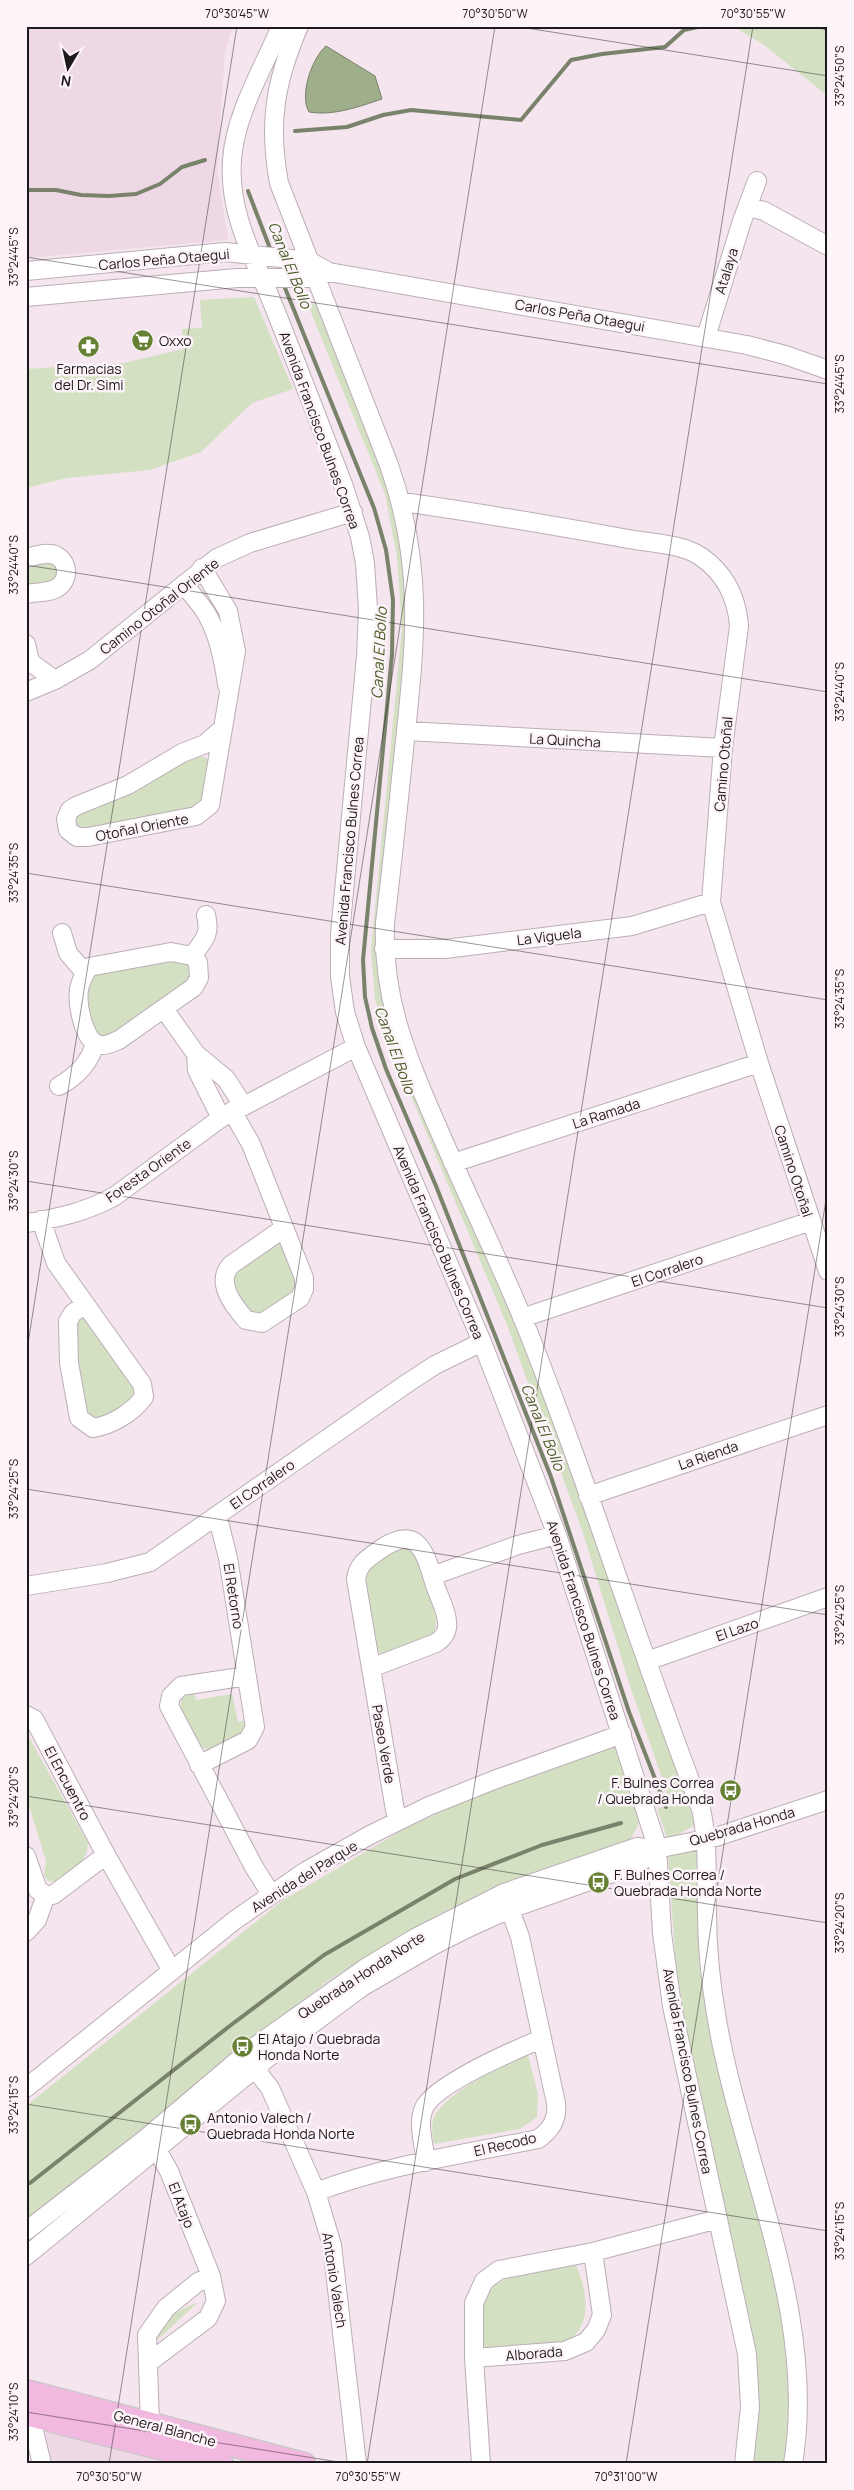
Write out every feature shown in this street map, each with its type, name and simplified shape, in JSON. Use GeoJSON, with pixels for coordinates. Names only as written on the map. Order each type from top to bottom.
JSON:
{"type":"FeatureCollection","features":[{"type":"Feature","properties":{"kind":"main road","name":"General Blanche"},"geometry":{"type":"LineString","coordinates":[[26,2392],[304,2464]]}},
{"type":"Feature","properties":{"kind":"main road","name":"General Blanche"},"geometry":{"type":"LineString","coordinates":[[28,2408],[222,2464]]}},
{"type":"Feature","properties":{"kind":"street","name":"Avenida Francisco Bulnes Correa"},"geometry":{"type":"LineString","coordinates":[[281,26],[239,124],[234,144],[232,177],[234,202],[240,229],[258,255],[267,277],[353,512],[365,563],[368,632],[339,955],[342,994],[356,1047],[482,1342],[557,1534],[622,1734],[656,1849],[662,1933],[672,2006],[747,2354],[750,2407],[744,2464]]}},
{"type":"Feature","properties":{"kind":"street"},"geometry":{"type":"LineString","coordinates":[[299,26],[278,81],[273,141],[281,190],[303,260]]}},
{"type":"Feature","properties":{"kind":"street","name":"Atalaya"},"geometry":{"type":"LineString","coordinates":[[706,336],[757,181]]}},
{"type":"Feature","properties":{"kind":"street"},"geometry":{"type":"LineString","coordinates":[[748,207],[764,211],[828,246]]}},
{"type":"Feature","properties":{"kind":"street","name":"Carlos Peña Otaegui"},"geometry":{"type":"LineString","coordinates":[[28,283],[225,252],[303,260],[315,276]]}},
{"type":"Feature","properties":{"kind":"street","name":"Carlos Peña Otaegui"},"geometry":{"type":"LineString","coordinates":[[28,283],[315,276],[706,336],[785,354],[828,370]]}},
{"type":"Feature","properties":{"kind":"street"},"geometry":{"type":"LineString","coordinates":[[315,276],[402,502],[413,569],[416,602],[415,654],[384,949],[395,1022],[414,1074],[522,1318],[701,1809],[707,1839],[707,1925],[717,2018],[729,2076],[770,2227],[795,2348],[798,2408],[793,2464]]}},
{"type":"Feature","properties":{"kind":"street","name":"Camino Otoñal"},"geometry":{"type":"LineString","coordinates":[[402,502],[498,516],[689,550],[708,562],[730,589],[738,614],[739,626],[723,748],[711,902],[759,1064],[828,1271]]}},
{"type":"Feature","properties":{"kind":"street","name":"Camino Otoñal Oriente"},"geometry":{"type":"LineString","coordinates":[[26,692],[55,680],[106,648],[202,568],[217,558],[250,543],[353,512]]}},
{"type":"Feature","properties":{"kind":"street"},"geometry":{"type":"LineString","coordinates":[[26,558],[45,554],[56,555],[65,563],[67,570],[62,583],[57,588],[26,594]]}},
{"type":"Feature","properties":{"kind":"street","name":"Otoñal Oriente"},"geometry":{"type":"LineString","coordinates":[[202,568],[228,611],[232,624],[236,658],[228,692],[212,802],[199,815],[84,838],[74,836],[68,830],[66,819],[73,808],[128,785],[192,749],[210,742],[222,730]]}},
{"type":"Feature","properties":{"kind":"street","name":"Otoñal Oriente"},"geometry":{"type":"LineString","coordinates":[[184,584],[206,614],[213,628],[222,659],[228,692]]}},
{"type":"Feature","properties":{"kind":"street"},"geometry":{"type":"LineString","coordinates":[[26,644],[30,662],[55,680]]}},
{"type":"Feature","properties":{"kind":"street","name":"La Quincha"},"geometry":{"type":"LineString","coordinates":[[406,731],[723,748]]}},
{"type":"Feature","properties":{"kind":"street"},"geometry":{"type":"LineString","coordinates":[[192,749],[206,750],[218,763]]}},
{"type":"Feature","properties":{"kind":"street","name":"La Viguela"},"geometry":{"type":"LineString","coordinates":[[384,949],[445,949],[632,926],[711,902]]}},
{"type":"Feature","properties":{"kind":"street"},"geometry":{"type":"LineString","coordinates":[[192,956],[205,938],[209,928],[206,915]]}},
{"type":"Feature","properties":{"kind":"street"},"geometry":{"type":"LineString","coordinates":[[62,933],[68,953],[84,973]]}},
{"type":"Feature","properties":{"kind":"street"},"geometry":{"type":"LineString","coordinates":[[171,952],[192,956],[198,962],[198,978],[194,987],[164,1009],[119,1040],[107,1045],[95,1043],[85,1031],[79,992],[84,973],[89,967],[171,952]]}},
{"type":"Feature","properties":{"kind":"street"},"geometry":{"type":"LineString","coordinates":[[164,1009],[196,1054],[226,1079],[232,1111]]}},
{"type":"Feature","properties":{"kind":"street"},"geometry":{"type":"LineString","coordinates":[[59,1086],[74,1078],[91,1057],[95,1043]]}},
{"type":"Feature","properties":{"kind":"street","name":"Foresta Oriente"},"geometry":{"type":"LineString","coordinates":[[84,1305],[73,1313],[68,1321],[70,1363],[79,1418],[93,1428],[105,1426],[136,1407],[144,1397],[142,1384],[84,1305],[56,1263],[34,1222],[85,1210],[115,1196],[232,1111],[356,1047]]}},
{"type":"Feature","properties":{"kind":"street"},"geometry":{"type":"LineString","coordinates":[[196,1054],[197,1070],[232,1111],[251,1144],[304,1278],[304,1289],[300,1298],[262,1323],[246,1320],[224,1286],[224,1272],[231,1264],[284,1228]]}},
{"type":"Feature","properties":{"kind":"street","name":"La Ramada"},"geometry":{"type":"LineString","coordinates":[[453,1163],[759,1064]]}},
{"type":"Feature","properties":{"kind":"street","name":"El Corralero"},"geometry":{"type":"LineString","coordinates":[[522,1318],[811,1221]]}},
{"type":"Feature","properties":{"kind":"street","name":"El Corralero"},"geometry":{"type":"LineString","coordinates":[[26,1586],[107,1573],[150,1562],[435,1365],[482,1342]]}},
{"type":"Feature","properties":{"kind":"street","name":"La Rienda"},"geometry":{"type":"LineString","coordinates":[[588,1496],[828,1415]]}},
{"type":"Feature","properties":{"kind":"street","name":"El Retorno"},"geometry":{"type":"LineString","coordinates":[[200,1766],[248,1740],[253,1733],[255,1723],[228,1558],[216,1517]]}},
{"type":"Feature","properties":{"kind":"street"},"geometry":{"type":"LineString","coordinates":[[432,1576],[518,1545],[557,1534]]}},
{"type":"Feature","properties":{"kind":"street","name":"Paseo Verde"},"geometry":{"type":"LineString","coordinates":[[371,1668],[436,1643],[444,1636],[447,1627],[446,1618],[422,1548],[417,1543],[406,1539],[393,1541],[362,1562],[357,1572],[356,1584],[398,1820]]}},
{"type":"Feature","properties":{"kind":"street","name":"El Lazo"},"geometry":{"type":"LineString","coordinates":[[647,1660],[828,1598]]}},
{"type":"Feature","properties":{"kind":"street"},"geometry":{"type":"LineString","coordinates":[[246,1676],[185,1686],[175,1690],[171,1696],[170,1710],[254,1867],[271,1894]]}},
{"type":"Feature","properties":{"kind":"street","name":"El Encuentro"},"geometry":{"type":"LineString","coordinates":[[26,1715],[34,1719],[106,1855],[172,1971]]}},
{"type":"Feature","properties":{"kind":"street","name":"Avenida del Parque"},"geometry":{"type":"LineString","coordinates":[[26,2088],[235,1920],[271,1894],[342,1850],[398,1820],[461,1792],[622,1734]]}},
{"type":"Feature","properties":{"kind":"street","name":"Quebrada Honda"},"geometry":{"type":"LineString","coordinates":[[656,1849],[707,1839],[828,1800]]}},
{"type":"Feature","properties":{"kind":"street","name":"Quebrada Honda Norte"},"geometry":{"type":"LineString","coordinates":[[26,2256],[151,2144],[244,2055],[364,1969],[415,1938],[507,1901],[638,1864],[656,1849]]}},
{"type":"Feature","properties":{"kind":"street"},"geometry":{"type":"LineString","coordinates":[[26,1856],[36,1886],[46,1895],[53,1895],[106,1855]]}},
{"type":"Feature","properties":{"kind":"street"},"geometry":{"type":"LineString","coordinates":[[26,1932],[37,1920],[46,1895]]}},
{"type":"Feature","properties":{"kind":"street","name":"Quebrada Honda Norte"},"geometry":{"type":"LineString","coordinates":[[26,2231],[255,2069],[307,2026],[362,1987],[507,1901]]}},
{"type":"Feature","properties":{"kind":"street","name":"El Recodo"},"geometry":{"type":"LineString","coordinates":[[316,2192],[340,2183],[426,2162],[538,2139],[550,2129],[557,2109],[520,1938],[507,1901]]}},
{"type":"Feature","properties":{"kind":"street"},"geometry":{"type":"LineString","coordinates":[[426,2162],[421,2122],[424,2109],[430,2098],[487,2063],[541,2039]]}},
{"type":"Feature","properties":{"kind":"street","name":"Antonio Valech"},"geometry":{"type":"LineString","coordinates":[[244,2055],[270,2088],[316,2192],[332,2245],[357,2464]]}},
{"type":"Feature","properties":{"kind":"street","name":"El Atajo"},"geometry":{"type":"LineString","coordinates":[[148,2363],[208,2318],[216,2301],[211,2276],[169,2171],[151,2144]]}},
{"type":"Feature","properties":{"kind":"street"},"geometry":{"type":"LineString","coordinates":[[481,2464],[474,2358],[474,2303],[479,2289],[491,2274],[499,2270],[593,2252],[718,2219]]}},
{"type":"Feature","properties":{"kind":"street","name":"Alborada"},"geometry":{"type":"LineString","coordinates":[[474,2358],[565,2352],[586,2342],[596,2330],[602,2315],[593,2252]]}},
{"type":"Feature","properties":{"kind":"street"},"geometry":{"type":"LineString","coordinates":[[150,2424],[147,2335],[154,2322],[166,2308],[198,2282],[211,2276]]}},
{"type":"Feature","properties":{"kind":"street"},"geometry":{"type":"LineString","coordinates":[[28,2408],[42,2464]]}},
{"type":"Feature","properties":{"kind":"shaded area"},"geometry":{"type":"Polygon","coordinates":[[[26,26],[233,26],[225,52],[217,168],[228,240],[26,258],[26,26]]]}},
{"type":"Feature","properties":{"kind":"shaded area"},"geometry":{"type":"Polygon","coordinates":[[[733,26],[828,26],[828,96],[764,45],[733,26]]]}},
{"type":"Feature","properties":{"kind":"shaded area"},"geometry":{"type":"Polygon","coordinates":[[[326,46],[375,76],[382,99],[337,112],[309,112],[305,96],[308,77],[316,59],[326,46]]]}},
{"type":"Feature","properties":{"kind":"shaded area"},"geometry":{"type":"Polygon","coordinates":[[[254,297],[293,389],[252,403],[201,452],[150,470],[67,478],[26,488],[26,369],[124,363],[183,349],[182,329],[202,328],[200,300],[254,297]]]}},
{"type":"Feature","properties":{"kind":"shaded area"},"geometry":{"type":"Polygon","coordinates":[[[318,302],[387,466],[413,603],[383,970],[520,1319],[697,1824],[668,1840],[657,1809],[671,1804],[630,1686],[583,1533],[507,1325],[385,1034],[375,999],[371,950],[402,629],[397,556],[385,494],[308,305],[318,302]]]}},
{"type":"Feature","properties":{"kind":"shaded area"},"geometry":{"type":"Polygon","coordinates":[[[46,557],[63,565],[55,583],[26,590],[26,561],[46,557]]]}},
{"type":"Feature","properties":{"kind":"shaded area"},"geometry":{"type":"Polygon","coordinates":[[[200,755],[209,760],[208,792],[196,809],[78,832],[73,818],[75,813],[181,760],[200,755]]]}},
{"type":"Feature","properties":{"kind":"shaded area"},"geometry":{"type":"Polygon","coordinates":[[[182,957],[192,961],[191,979],[160,1007],[101,1041],[86,1030],[82,985],[92,969],[182,957]]]}},
{"type":"Feature","properties":{"kind":"shaded area"},"geometry":{"type":"Polygon","coordinates":[[[280,1233],[298,1290],[259,1315],[242,1314],[225,1276],[280,1233]]]}},
{"type":"Feature","properties":{"kind":"shaded area"},"geometry":{"type":"Polygon","coordinates":[[[81,1311],[142,1387],[106,1426],[81,1412],[73,1322],[81,1311]]]}},
{"type":"Feature","properties":{"kind":"shaded area"},"geometry":{"type":"Polygon","coordinates":[[[408,1547],[417,1554],[436,1614],[436,1627],[433,1635],[381,1655],[375,1643],[373,1633],[367,1591],[368,1571],[373,1563],[381,1557],[392,1551],[408,1547]]]}},
{"type":"Feature","properties":{"kind":"shaded area"},"geometry":{"type":"Polygon","coordinates":[[[190,1692],[194,1692],[196,1700],[232,1694],[238,1722],[247,1720],[243,1733],[211,1750],[199,1747],[180,1710],[182,1697],[190,1692]]]}},
{"type":"Feature","properties":{"kind":"shaded area"},"geometry":{"type":"Polygon","coordinates":[[[26,1732],[88,1843],[82,1861],[57,1882],[48,1881],[44,1875],[46,1861],[26,1796],[26,1732]]]}},
{"type":"Feature","properties":{"kind":"shaded area"},"geometry":{"type":"Polygon","coordinates":[[[615,1743],[640,1821],[631,1839],[521,1877],[441,1913],[332,1978],[271,2024],[26,2226],[26,2106],[282,1901],[406,1828],[496,1787],[615,1743]]]}},
{"type":"Feature","properties":{"kind":"shaded area"},"geometry":{"type":"Polygon","coordinates":[[[702,1850],[703,1915],[764,2232],[790,2350],[794,2415],[785,2464],[750,2464],[755,2447],[757,2360],[685,2043],[677,1978],[668,1856],[702,1850]]]}},
{"type":"Feature","properties":{"kind":"shaded area"},"geometry":{"type":"Polygon","coordinates":[[[527,2052],[538,2094],[537,2117],[519,2129],[434,2144],[433,2120],[438,2110],[447,2101],[474,2082],[527,2052]]]}},
{"type":"Feature","properties":{"kind":"shaded area"},"geometry":{"type":"Polygon","coordinates":[[[576,2265],[583,2284],[586,2306],[585,2316],[575,2334],[559,2344],[482,2355],[482,2308],[487,2295],[495,2286],[506,2279],[520,2274],[576,2265]]]}},
{"type":"Feature","properties":{"kind":"shaded area"},"geometry":{"type":"Polygon","coordinates":[[[198,2302],[152,2345],[168,2316],[198,2302]]]}},
{"type":"Feature","properties":{"kind":"shaded area"},"geometry":{"type":"Polygon","coordinates":[[[49,2428],[206,2464],[50,2464],[45,2442],[46,2431],[49,2428]]]}},
{"type":"Feature","properties":{"kind":"waterway"},"geometry":{"type":"LineString","coordinates":[[295,131],[347,127],[383,115],[411,110],[521,120],[571,60],[602,54],[665,47],[684,30],[702,26]]}},
{"type":"Feature","properties":{"kind":"waterway"},"geometry":{"type":"LineString","coordinates":[[822,26],[828,30]]}},
{"type":"Feature","properties":{"kind":"waterway"},"geometry":{"type":"LineString","coordinates":[[26,190],[56,190],[81,195],[109,196],[136,194],[160,184],[182,167],[205,160]]}},
{"type":"Feature","properties":{"kind":"waterway","name":"Canal El Bollo"},"geometry":{"type":"LineString","coordinates":[[248,191],[271,251]]}},
{"type":"Feature","properties":{"kind":"waterway","name":"Canal El Bollo"},"geometry":{"type":"LineString","coordinates":[[283,283],[374,508],[386,550],[393,600],[392,654],[363,960],[365,997],[372,1028],[386,1069],[436,1186],[551,1477],[629,1712],[666,1807]]}},
{"type":"Feature","properties":{"kind":"waterway"},"geometry":{"type":"LineString","coordinates":[[30,2183],[231,2025],[324,1955],[455,1879],[542,1845],[621,1823]]}},
{"type":"Feature","properties":{"kind":"place","name":"Oxxo"},"geometry":{"type":"Point","coordinates":[143,340]}},
{"type":"Feature","properties":{"kind":"place","name":"Farmacias del Dr. Simi"},"geometry":{"type":"Point","coordinates":[89,346]}},
{"type":"Feature","properties":{"kind":"place","name":"F. Bulnes Correa / Quebrada Honda"},"geometry":{"type":"Point","coordinates":[730,1790]}},
{"type":"Feature","properties":{"kind":"place","name":"F. Bulnes Correa / Quebrada Honda Norte"},"geometry":{"type":"Point","coordinates":[598,1882]}},
{"type":"Feature","properties":{"kind":"place","name":"El Atajo / Quebrada Honda Norte"},"geometry":{"type":"Point","coordinates":[242,2046]}},
{"type":"Feature","properties":{"kind":"place","name":"Antonio Valech / Quebrada Honda Norte"},"geometry":{"type":"Point","coordinates":[191,2125]}}]}
